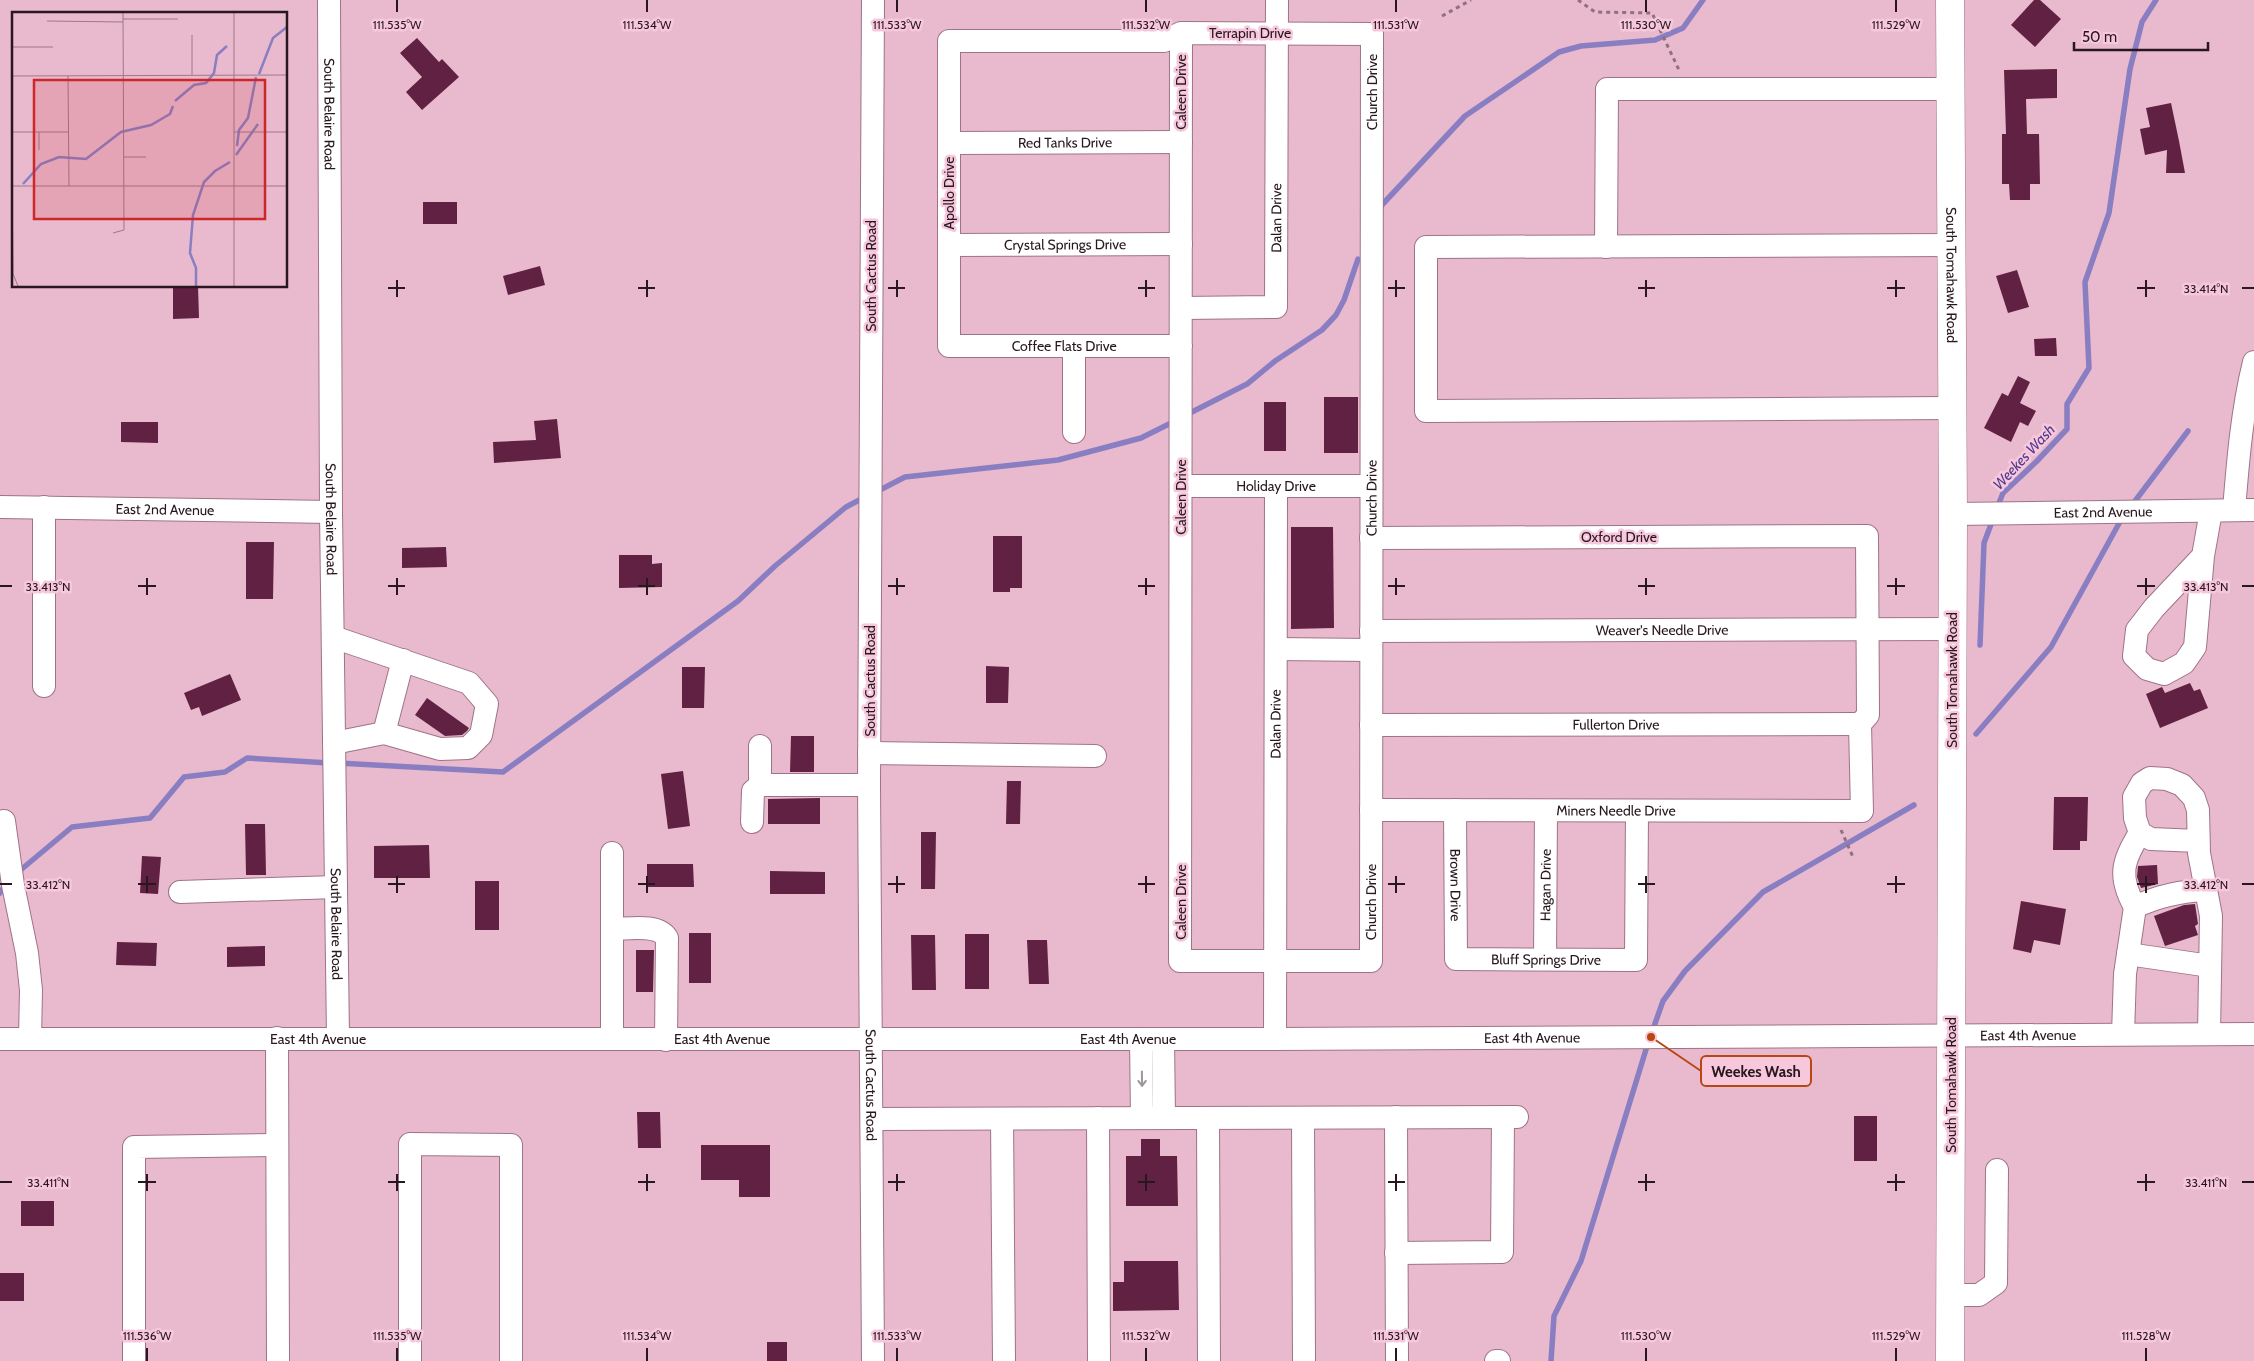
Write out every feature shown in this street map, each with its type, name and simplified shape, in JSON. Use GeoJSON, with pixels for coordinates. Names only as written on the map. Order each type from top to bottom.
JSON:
{"type":"FeatureCollection","features":[{"type":"Feature","properties":{"kind":"main road","name":"South Tomahawk Road"},"geometry":{"type":"LineString","coordinates":[[1950,0],[1953,408],[1950,1361]]}},
{"type":"Feature","properties":{"kind":"street","name":"South Belaire Road"},"geometry":{"type":"LineString","coordinates":[[329,0],[332,637],[338,1038]]}},
{"type":"Feature","properties":{"kind":"street","name":"South Cactus Road"},"geometry":{"type":"LineString","coordinates":[[872,0],[869,786],[873,1361]]}},
{"type":"Feature","properties":{"kind":"street"},"geometry":{"type":"LineString","coordinates":[[1276,34],[1277,0]]}},
{"type":"Feature","properties":{"kind":"street","name":"Terrapin Drive"},"geometry":{"type":"LineString","coordinates":[[949,41],[1164,41],[1181,33],[1372,34]]}},
{"type":"Feature","properties":{"kind":"street","name":"Caleen Drive"},"geometry":{"type":"LineString","coordinates":[[1181,33],[1180,961],[1276,961]]}},
{"type":"Feature","properties":{"kind":"street","name":"Dalan Drive"},"geometry":{"type":"LineString","coordinates":[[1181,308],[1276,308],[1276,34]]}},
{"type":"Feature","properties":{"kind":"street","name":"Church Drive"},"geometry":{"type":"LineString","coordinates":[[1276,961],[1371,961],[1372,34]]}},
{"type":"Feature","properties":{"kind":"street","name":"Apollo Drive"},"geometry":{"type":"LineString","coordinates":[[949,41],[949,346]]}},
{"type":"Feature","properties":{"kind":"street"},"geometry":{"type":"LineString","coordinates":[[1606,247],[1607,89],[1951,89]]}},
{"type":"Feature","properties":{"kind":"street","name":"Red Tanks Drive"},"geometry":{"type":"LineString","coordinates":[[948,143],[1181,142]]}},
{"type":"Feature","properties":{"kind":"street","name":"Crystal Springs Drive"},"geometry":{"type":"LineString","coordinates":[[949,245],[1181,244]]}},
{"type":"Feature","properties":{"kind":"street"},"geometry":{"type":"LineString","coordinates":[[1952,245],[1426,247],[1426,411],[1953,408]]}},
{"type":"Feature","properties":{"kind":"street","name":"Coffee Flats Drive"},"geometry":{"type":"LineString","coordinates":[[949,346],[1181,346]]}},
{"type":"Feature","properties":{"kind":"street"},"geometry":{"type":"LineString","coordinates":[[1074,346],[1074,432]]}},
{"type":"Feature","properties":{"kind":"street"},"geometry":{"type":"LineString","coordinates":[[2244,510],[2240,437],[2246,395],[2254,362]]}},
{"type":"Feature","properties":{"kind":"street","name":"Holiday Drive"},"geometry":{"type":"LineString","coordinates":[[1181,486],[1371,486]]}},
{"type":"Feature","properties":{"kind":"street","name":"Dalan Drive"},"geometry":{"type":"LineString","coordinates":[[1275,1039],[1276,486]]}},
{"type":"Feature","properties":{"kind":"street","name":"East 2nd Avenue"},"geometry":{"type":"LineString","coordinates":[[0,507],[44,506],[331,512]]}},
{"type":"Feature","properties":{"kind":"street"},"geometry":{"type":"LineString","coordinates":[[44,506],[44,686]]}},
{"type":"Feature","properties":{"kind":"street","name":"East 2nd Avenue"},"geometry":{"type":"LineString","coordinates":[[1953,514],[2244,510]]}},
{"type":"Feature","properties":{"kind":"street"},"geometry":{"type":"LineString","coordinates":[[2203,556],[2154,608],[2137,630],[2134,656],[2147,669],[2164,674],[2184,663],[2195,647],[2203,556],[2211,511]]}},
{"type":"Feature","properties":{"kind":"street","name":"Oxford Drive"},"geometry":{"type":"LineString","coordinates":[[1371,538],[1868,536],[1868,629]]}},
{"type":"Feature","properties":{"kind":"street"},"geometry":{"type":"LineString","coordinates":[[1860,724],[1868,714],[1868,629]]}},
{"type":"Feature","properties":{"kind":"street","name":"Weaver's Needle Drive"},"geometry":{"type":"LineString","coordinates":[[1276,649],[1371,640],[1868,629],[1952,629]]}},
{"type":"Feature","properties":{"kind":"street"},"geometry":{"type":"LineString","coordinates":[[332,637],[469,683],[487,704],[481,735],[468,748],[440,749],[384,733],[334,743]]}},
{"type":"Feature","properties":{"kind":"street"},"geometry":{"type":"LineString","coordinates":[[384,733],[403,660]]}},
{"type":"Feature","properties":{"kind":"street","name":"Fullerton Drive"},"geometry":{"type":"LineString","coordinates":[[1371,725],[1860,724]]}},
{"type":"Feature","properties":{"kind":"street","name":"Miners Needle Drive"},"geometry":{"type":"LineString","coordinates":[[1371,810],[1862,811],[1860,724]]}},
{"type":"Feature","properties":{"kind":"street"},"geometry":{"type":"LineString","coordinates":[[760,746],[760,785]]}},
{"type":"Feature","properties":{"kind":"street"},"geometry":{"type":"LineString","coordinates":[[869,753],[1095,756]]}},
{"type":"Feature","properties":{"kind":"street"},"geometry":{"type":"LineString","coordinates":[[2198,841],[2151,839],[2140,832],[2135,818],[2134,797],[2142,783],[2150,778],[2167,780],[2182,785],[2194,798],[2198,810],[2198,841],[2211,916],[2209,1034]]}},
{"type":"Feature","properties":{"kind":"street"},"geometry":{"type":"LineString","coordinates":[[752,822],[753,790],[760,785],[869,786]]}},
{"type":"Feature","properties":{"kind":"street","name":"Brown Drive"},"geometry":{"type":"LineString","coordinates":[[1455,810],[1456,959]]}},
{"type":"Feature","properties":{"kind":"street","name":"Hagan Drive"},"geometry":{"type":"LineString","coordinates":[[1545,960],[1546,811]]}},
{"type":"Feature","properties":{"kind":"street","name":"Bluff Springs Drive"},"geometry":{"type":"LineString","coordinates":[[1456,959],[1636,960],[1636,811]]}},
{"type":"Feature","properties":{"kind":"street"},"geometry":{"type":"LineString","coordinates":[[4,822],[13,885],[27,953],[31,990],[30,1039]]}},
{"type":"Feature","properties":{"kind":"street"},"geometry":{"type":"LineString","coordinates":[[2123,1034],[2123,1005],[2135,907],[2128,894],[2123,866],[2129,850],[2140,832]]}},
{"type":"Feature","properties":{"kind":"street"},"geometry":{"type":"LineString","coordinates":[[612,853],[612,1039]]}},
{"type":"Feature","properties":{"kind":"street"},"geometry":{"type":"LineString","coordinates":[[180,892],[336,887]]}},
{"type":"Feature","properties":{"kind":"street"},"geometry":{"type":"LineString","coordinates":[[2135,907],[2151,899],[2180,891],[2206,890]]}},
{"type":"Feature","properties":{"kind":"street"},"geometry":{"type":"LineString","coordinates":[[612,929],[655,929],[667,938],[666,1040]]}},
{"type":"Feature","properties":{"kind":"street"},"geometry":{"type":"LineString","coordinates":[[2128,954],[2210,966]]}},
{"type":"Feature","properties":{"kind":"street","name":"East 4th Avenue"},"geometry":{"type":"LineString","coordinates":[[0,1039],[870,1040],[2254,1034]]}},
{"type":"Feature","properties":{"kind":"street"},"geometry":{"type":"LineString","coordinates":[[277,1038],[278,1361]]}},
{"type":"Feature","properties":{"kind":"street"},"geometry":{"type":"LineString","coordinates":[[1152,1039],[1153,1118]]}},
{"type":"Feature","properties":{"kind":"street"},"geometry":{"type":"LineString","coordinates":[[1396,1117],[1397,1361]]}},
{"type":"Feature","properties":{"kind":"street"},"geometry":{"type":"LineString","coordinates":[[872,1119],[1510,1117],[1502,1252],[1396,1253]]}},
{"type":"Feature","properties":{"kind":"street"},"geometry":{"type":"LineString","coordinates":[[1098,1118],[1099,1361]]}},
{"type":"Feature","properties":{"kind":"street"},"geometry":{"type":"LineString","coordinates":[[1208,1118],[1208,1361]]}},
{"type":"Feature","properties":{"kind":"street"},"geometry":{"type":"LineString","coordinates":[[1303,1118],[1304,1361]]}},
{"type":"Feature","properties":{"kind":"street"},"geometry":{"type":"LineString","coordinates":[[1002,1119],[1004,1361]]}},
{"type":"Feature","properties":{"kind":"street"},"geometry":{"type":"LineString","coordinates":[[410,1361],[410,1144],[511,1145],[511,1361]]}},
{"type":"Feature","properties":{"kind":"street"},"geometry":{"type":"LineString","coordinates":[[134,1361],[134,1147],[277,1145]]}},
{"type":"Feature","properties":{"kind":"street"},"geometry":{"type":"LineString","coordinates":[[1951,1295],[1979,1295],[1996,1283],[1997,1170]]}},
{"type":"Feature","properties":{"kind":"path"},"geometry":{"type":"LineString","coordinates":[[1442,16],[1470,0]]}},
{"type":"Feature","properties":{"kind":"path"},"geometry":{"type":"LineString","coordinates":[[1578,0],[1595,12],[1652,13],[1688,89]]}},
{"type":"Feature","properties":{"kind":"path"},"geometry":{"type":"LineString","coordinates":[[1841,830],[1853,857]]}},
{"type":"Feature","properties":{"kind":"building"},"geometry":{"type":"Polygon","coordinates":[[[2034,0],[2040,0],[2061,19],[2035,47],[2011,25],[2034,0]]]}},
{"type":"Feature","properties":{"kind":"building"},"geometry":{"type":"Polygon","coordinates":[[[417,38],[439,62],[442,59],[459,77],[422,110],[406,92],[422,77],[400,53],[417,38]]]}},
{"type":"Feature","properties":{"kind":"building"},"geometry":{"type":"Polygon","coordinates":[[[2057,69],[2057,98],[2026,99],[2027,134],[2039,134],[2040,184],[2030,184],[2030,200],[2010,200],[2009,184],[2002,184],[2002,134],[2006,134],[2004,70],[2057,69]]]}},
{"type":"Feature","properties":{"kind":"building"},"geometry":{"type":"Polygon","coordinates":[[[2171,103],[2185,173],[2166,173],[2167,150],[2145,155],[2140,129],[2150,127],[2146,108],[2171,103]]]}},
{"type":"Feature","properties":{"kind":"building"},"geometry":{"type":"Polygon","coordinates":[[[423,202],[457,202],[457,224],[423,224],[423,202]]]}},
{"type":"Feature","properties":{"kind":"building"},"geometry":{"type":"Polygon","coordinates":[[[540,266],[545,285],[508,295],[503,276],[540,266]]]}},
{"type":"Feature","properties":{"kind":"building"},"geometry":{"type":"Polygon","coordinates":[[[2017,270],[2029,307],[2008,313],[1996,276],[2017,270]]]}},
{"type":"Feature","properties":{"kind":"building"},"geometry":{"type":"Polygon","coordinates":[[[173,288],[198,288],[199,318],[173,319],[173,288]]]}},
{"type":"Feature","properties":{"kind":"building"},"geometry":{"type":"Polygon","coordinates":[[[2056,338],[2057,356],[2035,356],[2034,339],[2056,338]]]}},
{"type":"Feature","properties":{"kind":"building"},"geometry":{"type":"Polygon","coordinates":[[[2018,376],[2030,382],[2020,403],[2036,411],[2028,426],[2020,422],[2011,442],[1984,428],[2002,393],[2008,396],[2018,376]]]}},
{"type":"Feature","properties":{"kind":"building"},"geometry":{"type":"Polygon","coordinates":[[[1324,397],[1358,397],[1358,453],[1324,453],[1324,397]]]}},
{"type":"Feature","properties":{"kind":"building"},"geometry":{"type":"Polygon","coordinates":[[[1264,402],[1286,402],[1286,451],[1264,451],[1264,402]]]}},
{"type":"Feature","properties":{"kind":"building"},"geometry":{"type":"Polygon","coordinates":[[[557,419],[561,458],[494,463],[493,442],[536,440],[534,421],[557,419]]]}},
{"type":"Feature","properties":{"kind":"building"},"geometry":{"type":"Polygon","coordinates":[[[121,422],[158,422],[158,443],[121,442],[121,422]]]}},
{"type":"Feature","properties":{"kind":"building"},"geometry":{"type":"Polygon","coordinates":[[[1291,527],[1333,527],[1334,628],[1291,629],[1291,527]]]}},
{"type":"Feature","properties":{"kind":"building"},"geometry":{"type":"Polygon","coordinates":[[[993,536],[1022,536],[1022,588],[1010,588],[1010,592],[993,592],[993,536]]]}},
{"type":"Feature","properties":{"kind":"building"},"geometry":{"type":"Polygon","coordinates":[[[246,542],[274,542],[273,599],[246,599],[246,542]]]}},
{"type":"Feature","properties":{"kind":"building"},"geometry":{"type":"Polygon","coordinates":[[[446,547],[447,567],[402,568],[402,548],[446,547]]]}},
{"type":"Feature","properties":{"kind":"building"},"geometry":{"type":"Polygon","coordinates":[[[619,555],[652,555],[652,564],[662,563],[662,587],[619,588],[619,555]]]}},
{"type":"Feature","properties":{"kind":"building"},"geometry":{"type":"Polygon","coordinates":[[[986,666],[1009,667],[1008,703],[986,703],[986,666]]]}},
{"type":"Feature","properties":{"kind":"building"},"geometry":{"type":"Polygon","coordinates":[[[682,667],[705,667],[704,708],[682,708],[682,667]]]}},
{"type":"Feature","properties":{"kind":"building"},"geometry":{"type":"Polygon","coordinates":[[[230,674],[241,700],[202,716],[199,707],[191,710],[184,693],[230,674]]]}},
{"type":"Feature","properties":{"kind":"building"},"geometry":{"type":"Polygon","coordinates":[[[2190,683],[2194,691],[2200,689],[2208,708],[2160,728],[2146,694],[2162,687],[2165,693],[2190,683]]]}},
{"type":"Feature","properties":{"kind":"building"},"geometry":{"type":"Polygon","coordinates":[[[427,698],[469,728],[467,731],[462,735],[445,736],[415,715],[427,698]]]}},
{"type":"Feature","properties":{"kind":"building"},"geometry":{"type":"Polygon","coordinates":[[[791,736],[814,736],[814,772],[790,772],[791,736]]]}},
{"type":"Feature","properties":{"kind":"building"},"geometry":{"type":"Polygon","coordinates":[[[683,771],[690,826],[668,829],[661,774],[683,771]]]}},
{"type":"Feature","properties":{"kind":"building"},"geometry":{"type":"Polygon","coordinates":[[[1007,781],[1021,781],[1020,824],[1006,824],[1007,781]]]}},
{"type":"Feature","properties":{"kind":"building"},"geometry":{"type":"Polygon","coordinates":[[[2054,797],[2088,797],[2087,841],[2080,841],[2080,850],[2053,850],[2054,797]]]}},
{"type":"Feature","properties":{"kind":"building"},"geometry":{"type":"Polygon","coordinates":[[[820,798],[820,824],[768,824],[768,799],[820,798]]]}},
{"type":"Feature","properties":{"kind":"building"},"geometry":{"type":"Polygon","coordinates":[[[245,824],[265,824],[266,875],[246,875],[245,824]]]}},
{"type":"Feature","properties":{"kind":"building"},"geometry":{"type":"Polygon","coordinates":[[[921,832],[936,832],[935,889],[921,889],[921,832]]]}},
{"type":"Feature","properties":{"kind":"building"},"geometry":{"type":"Polygon","coordinates":[[[429,845],[430,878],[374,878],[374,846],[429,845]]]}},
{"type":"Feature","properties":{"kind":"building"},"geometry":{"type":"Polygon","coordinates":[[[142,856],[161,857],[158,894],[140,893],[142,856]]]}},
{"type":"Feature","properties":{"kind":"building"},"geometry":{"type":"Polygon","coordinates":[[[647,864],[693,864],[694,887],[647,887],[647,864]]]}},
{"type":"Feature","properties":{"kind":"building"},"geometry":{"type":"Polygon","coordinates":[[[2157,865],[2158,884],[2141,888],[2137,877],[2138,866],[2157,865]]]}},
{"type":"Feature","properties":{"kind":"building"},"geometry":{"type":"Polygon","coordinates":[[[770,871],[825,872],[825,894],[770,894],[770,871]]]}},
{"type":"Feature","properties":{"kind":"building"},"geometry":{"type":"Polygon","coordinates":[[[475,881],[499,881],[499,930],[475,930],[475,881]]]}},
{"type":"Feature","properties":{"kind":"building"},"geometry":{"type":"Polygon","coordinates":[[[2021,901],[2066,909],[2060,945],[2034,940],[2031,953],[2013,949],[2021,901]]]}},
{"type":"Feature","properties":{"kind":"building"},"geometry":{"type":"Polygon","coordinates":[[[2195,904],[2198,924],[2195,926],[2198,935],[2165,946],[2154,916],[2184,905],[2195,904]]]}},
{"type":"Feature","properties":{"kind":"building"},"geometry":{"type":"Polygon","coordinates":[[[689,933],[711,933],[711,983],[689,983],[689,933]]]}},
{"type":"Feature","properties":{"kind":"building"},"geometry":{"type":"Polygon","coordinates":[[[965,934],[989,934],[989,989],[965,989],[965,934]]]}},
{"type":"Feature","properties":{"kind":"building"},"geometry":{"type":"Polygon","coordinates":[[[911,935],[935,935],[936,990],[912,990],[911,935]]]}},
{"type":"Feature","properties":{"kind":"building"},"geometry":{"type":"Polygon","coordinates":[[[1027,940],[1047,940],[1049,984],[1029,984],[1027,940]]]}},
{"type":"Feature","properties":{"kind":"building"},"geometry":{"type":"Polygon","coordinates":[[[117,942],[157,943],[156,966],[116,965],[117,942]]]}},
{"type":"Feature","properties":{"kind":"building"},"geometry":{"type":"Polygon","coordinates":[[[265,946],[265,966],[227,967],[227,947],[265,946]]]}},
{"type":"Feature","properties":{"kind":"building"},"geometry":{"type":"Polygon","coordinates":[[[636,950],[654,950],[653,992],[636,992],[636,950]]]}},
{"type":"Feature","properties":{"kind":"building"},"geometry":{"type":"Polygon","coordinates":[[[637,1112],[660,1112],[661,1148],[638,1148],[637,1112]]]}},
{"type":"Feature","properties":{"kind":"building"},"geometry":{"type":"Polygon","coordinates":[[[1854,1116],[1877,1116],[1877,1161],[1854,1161],[1854,1116]]]}},
{"type":"Feature","properties":{"kind":"building"},"geometry":{"type":"Polygon","coordinates":[[[1141,1139],[1160,1139],[1160,1156],[1177,1156],[1178,1206],[1126,1206],[1126,1156],[1141,1156],[1141,1139]]]}},
{"type":"Feature","properties":{"kind":"building"},"geometry":{"type":"Polygon","coordinates":[[[701,1145],[770,1145],[770,1197],[739,1197],[739,1180],[701,1180],[701,1145]]]}},
{"type":"Feature","properties":{"kind":"building"},"geometry":{"type":"Polygon","coordinates":[[[21,1201],[54,1201],[54,1226],[21,1226],[21,1201]]]}},
{"type":"Feature","properties":{"kind":"building"},"geometry":{"type":"Polygon","coordinates":[[[1124,1261],[1178,1261],[1179,1310],[1113,1311],[1113,1282],[1124,1282],[1124,1261]]]}},
{"type":"Feature","properties":{"kind":"building"},"geometry":{"type":"Polygon","coordinates":[[[0,1273],[24,1273],[24,1301],[0,1301],[0,1273]]]}},
{"type":"Feature","properties":{"kind":"building"},"geometry":{"type":"Polygon","coordinates":[[[767,1342],[787,1342],[787,1361],[767,1361],[767,1342]]]}},
{"type":"Feature","properties":{"kind":"waterway"},"geometry":{"type":"LineString","coordinates":[[1380,207],[1465,116],[1559,52],[1581,46],[1655,40],[1683,28],[1703,0]]}},
{"type":"Feature","properties":{"kind":"waterway","name":"Weekes Wash"},"geometry":{"type":"LineString","coordinates":[[1997,508],[2003,493],[2067,429],[2067,404],[2089,368],[2085,282],[2109,213],[2130,69],[2142,22],[2156,0]]}},
{"type":"Feature","properties":{"kind":"waterway"},"geometry":{"type":"LineString","coordinates":[[1186,415],[1247,384],[1275,361],[1322,330],[1336,315],[1344,300],[1358,259]]}},
{"type":"Feature","properties":{"kind":"waterway"},"geometry":{"type":"LineString","coordinates":[[876,492],[905,477],[1058,460],[1141,438],[1175,421]]}},
{"type":"Feature","properties":{"kind":"waterway"},"geometry":{"type":"LineString","coordinates":[[2132,505],[2188,431]]}},
{"type":"Feature","properties":{"kind":"waterway"},"geometry":{"type":"LineString","coordinates":[[338,763],[503,772],[738,601],[775,566],[846,507],[865,497]]}},
{"type":"Feature","properties":{"kind":"waterway"},"geometry":{"type":"LineString","coordinates":[[1976,734],[2051,647],[2122,518]]}},
{"type":"Feature","properties":{"kind":"waterway","name":"Weekes Wash"},"geometry":{"type":"LineString","coordinates":[[1980,645],[1984,543],[1993,519]]}},
{"type":"Feature","properties":{"kind":"waterway"},"geometry":{"type":"LineString","coordinates":[[17,873],[72,827],[150,818],[184,777],[225,772],[247,758],[329,763]]}},
{"type":"Feature","properties":{"kind":"waterway","name":"Weekes Wash"},"geometry":{"type":"LineString","coordinates":[[1652,1032],[1663,1001],[1685,971],[1763,892],[1914,805]]}},
{"type":"Feature","properties":{"kind":"waterway"},"geometry":{"type":"LineString","coordinates":[[0,893],[6,884]]}},
{"type":"Feature","properties":{"kind":"waterway","name":"Weekes Wash"},"geometry":{"type":"LineString","coordinates":[[1551,1361],[1554,1316],[1581,1261],[1648,1043]]}},
{"type":"Feature","properties":{"kind":"place","name":"Weekes Wash"},"geometry":{"type":"Point","coordinates":[1651,1037]}}]}
